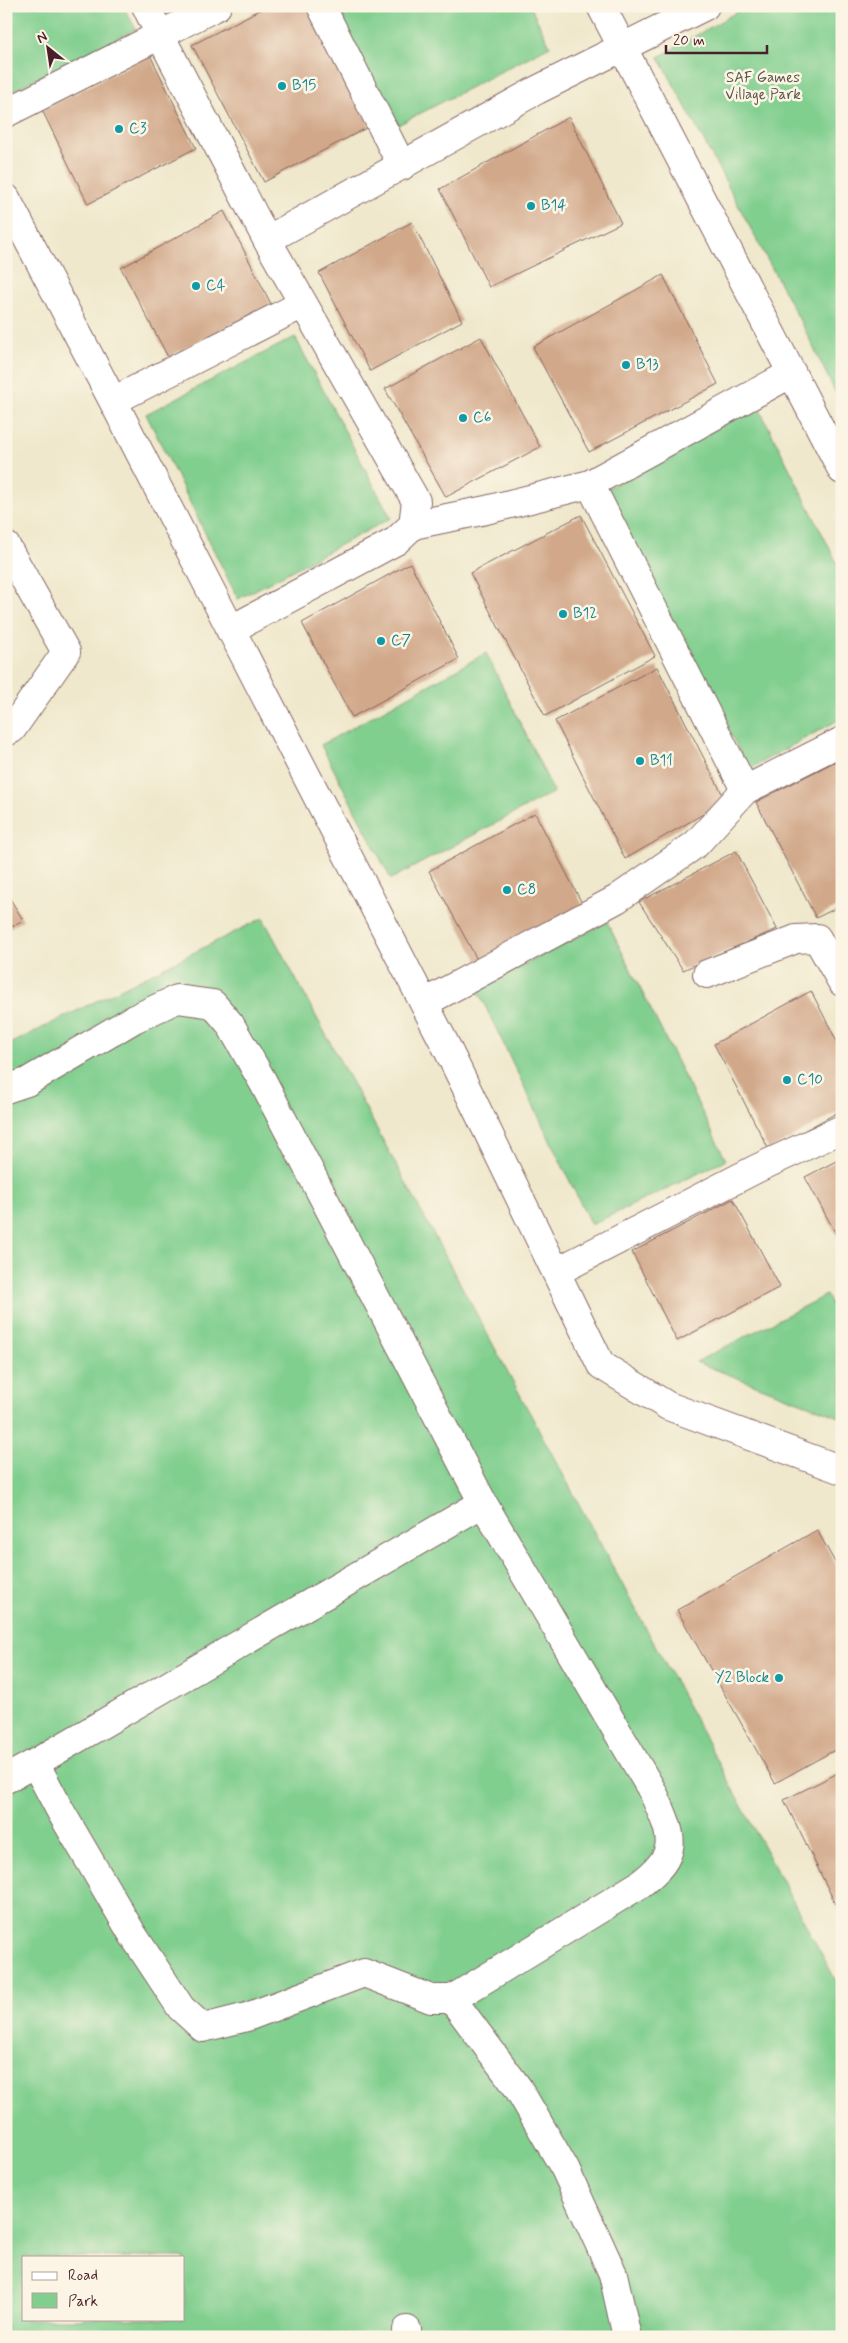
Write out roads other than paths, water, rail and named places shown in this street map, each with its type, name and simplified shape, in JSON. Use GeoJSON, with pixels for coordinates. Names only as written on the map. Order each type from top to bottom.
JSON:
{"type":"FeatureCollection","features":[{"type":"Feature","properties":{"kind":"street"},"geometry":{"type":"LineString","coordinates":[[146,6],[267,240],[416,501],[413,524]]}},
{"type":"Feature","properties":{"kind":"street"},"geometry":{"type":"LineString","coordinates":[[6,113],[217,6]]}},
{"type":"Feature","properties":{"kind":"street"},"geometry":{"type":"LineString","coordinates":[[320,6],[402,166]]}},
{"type":"Feature","properties":{"kind":"street"},"geometry":{"type":"LineString","coordinates":[[601,6],[842,470]]}},
{"type":"Feature","properties":{"kind":"street"},"geometry":{"type":"LineString","coordinates":[[267,240],[402,166],[455,134],[705,6]]}},
{"type":"Feature","properties":{"kind":"street"},"geometry":{"type":"LineString","coordinates":[[6,198],[114,401],[230,630],[424,1004],[601,1365],[668,1406],[842,1470]]}},
{"type":"Feature","properties":{"kind":"street"},"geometry":{"type":"LineString","coordinates":[[114,401],[303,304]]}},
{"type":"Feature","properties":{"kind":"street"},"geometry":{"type":"LineString","coordinates":[[230,630],[396,541],[413,524],[486,510],[590,484],[792,373]]}},
{"type":"Feature","properties":{"kind":"street"},"geometry":{"type":"LineString","coordinates":[[590,484],[745,790]]}},
{"type":"Feature","properties":{"kind":"street"},"geometry":{"type":"LineString","coordinates":[[6,546],[66,652],[12,728],[6,732]]}},
{"type":"Feature","properties":{"kind":"street"},"geometry":{"type":"LineString","coordinates":[[424,1004],[617,899],[696,844],[745,790],[842,741]]}},
{"type":"Feature","properties":{"kind":"street"},"geometry":{"type":"LineString","coordinates":[[707,974],[796,939],[817,938],[842,982]]}},
{"type":"Feature","properties":{"kind":"street"},"geometry":{"type":"LineString","coordinates":[[6,1089],[27,1082],[134,1019],[177,999],[213,1004],[230,1024],[263,1082],[483,1503],[653,1792],[666,1822],[671,1848],[658,1870],[639,1885],[452,1999],[431,1999],[364,1973],[247,2017],[203,2028],[181,2008],[133,1936],[61,1812],[35,1763]]}},
{"type":"Feature","properties":{"kind":"street"},"geometry":{"type":"LineString","coordinates":[[556,1272],[756,1169],[842,1130]]}},
{"type":"Feature","properties":{"kind":"street"},"geometry":{"type":"LineString","coordinates":[[6,1779],[483,1503]]}},
{"type":"Feature","properties":{"kind":"street"},"geometry":{"type":"LineString","coordinates":[[452,1999],[518,2088],[565,2169],[612,2274],[627,2337]]}},
{"type":"Feature","properties":{"kind":"place","name":"B15"},"geometry":{"type":"Point","coordinates":[282,86]}},
{"type":"Feature","properties":{"kind":"place","name":"C3"},"geometry":{"type":"Point","coordinates":[119,129]}},
{"type":"Feature","properties":{"kind":"place","name":"B14"},"geometry":{"type":"Point","coordinates":[531,206]}},
{"type":"Feature","properties":{"kind":"place","name":"C4"},"geometry":{"type":"Point","coordinates":[196,286]}},
{"type":"Feature","properties":{"kind":"place","name":"B13"},"geometry":{"type":"Point","coordinates":[626,365]}},
{"type":"Feature","properties":{"kind":"place","name":"C6"},"geometry":{"type":"Point","coordinates":[463,418]}},
{"type":"Feature","properties":{"kind":"place","name":"B12"},"geometry":{"type":"Point","coordinates":[563,614]}},
{"type":"Feature","properties":{"kind":"place","name":"C7"},"geometry":{"type":"Point","coordinates":[381,641]}},
{"type":"Feature","properties":{"kind":"place","name":"B11"},"geometry":{"type":"Point","coordinates":[640,761]}},
{"type":"Feature","properties":{"kind":"place","name":"C8"},"geometry":{"type":"Point","coordinates":[507,890]}},
{"type":"Feature","properties":{"kind":"place","name":"C10"},"geometry":{"type":"Point","coordinates":[787,1080]}},
{"type":"Feature","properties":{"kind":"place","name":"Y2 Block"},"geometry":{"type":"Point","coordinates":[779,1678]}},
{"type":"Feature","properties":{"kind":"park label","name":"SAF Games Village Park"},"geometry":{"type":"Point","coordinates":[763,86]}}]}
